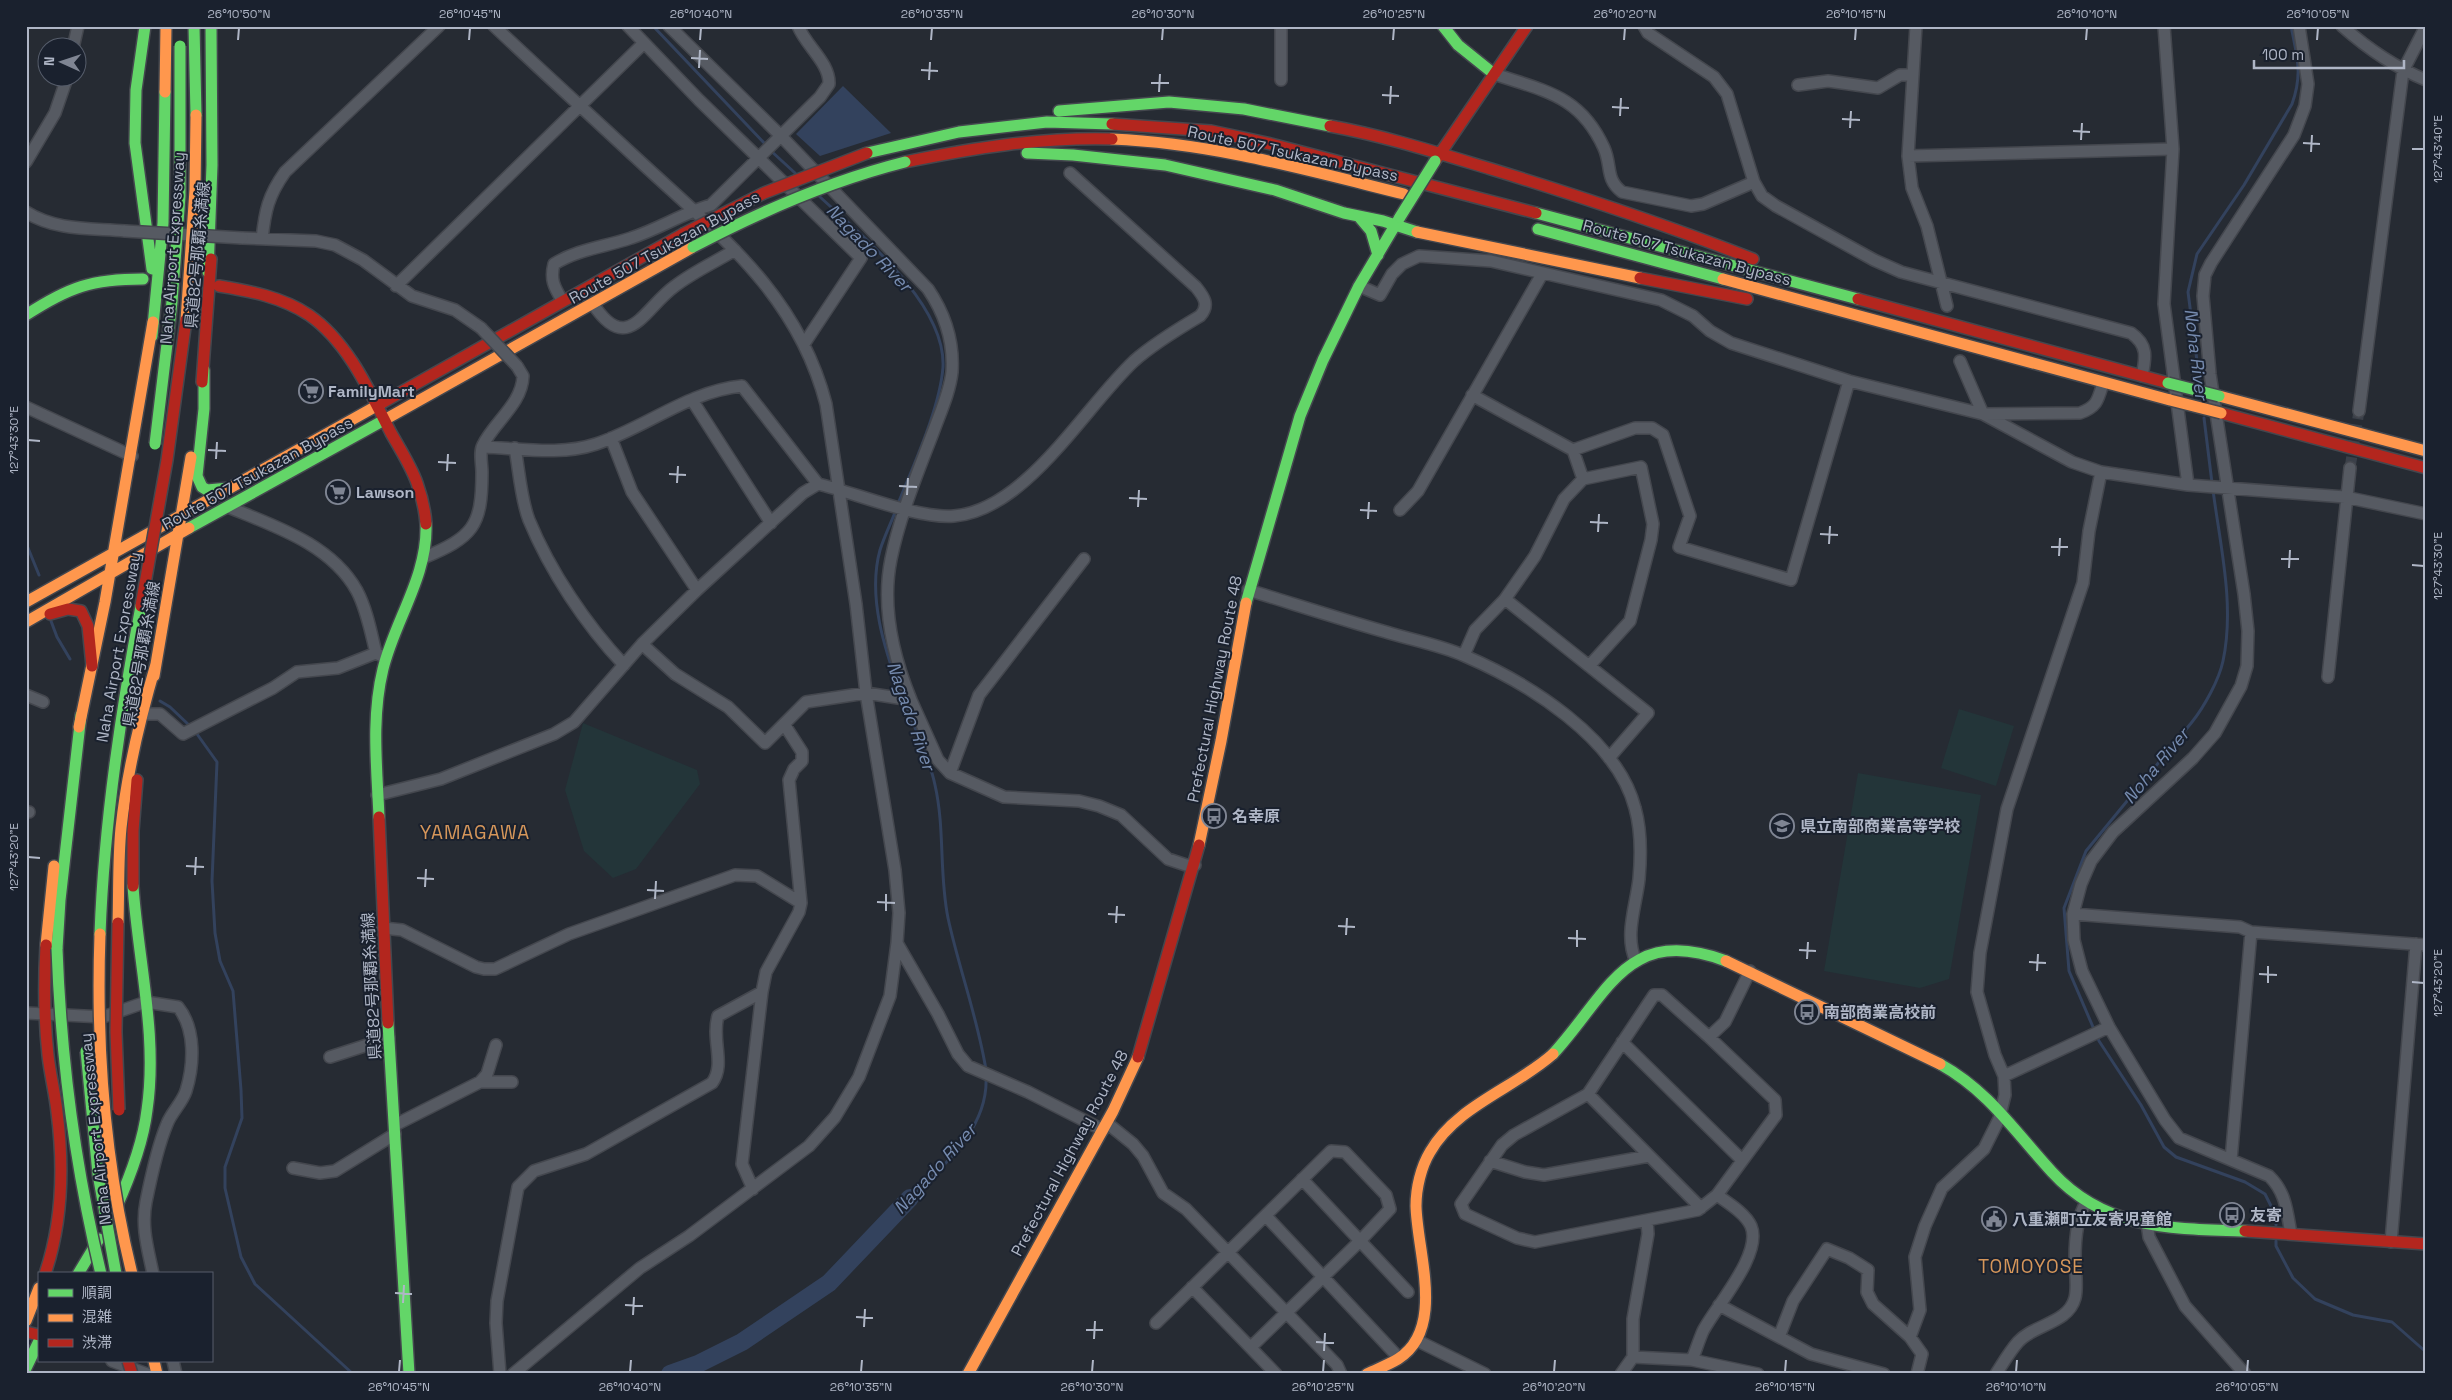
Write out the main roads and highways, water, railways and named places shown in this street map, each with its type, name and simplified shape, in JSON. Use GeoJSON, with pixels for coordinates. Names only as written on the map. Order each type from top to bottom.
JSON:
{"type":"FeatureCollection","features":[{"type":"Feature","properties":{"kind":"main road"},"geometry":{"type":"LineString","coordinates":[[145,26],[138,72],[134,125],[137,171],[151,253],[152,336]]}},
{"type":"Feature","properties":{"kind":"main road"},"geometry":{"type":"LineString","coordinates":[[46,1272],[55,1237],[62,1180],[57,1111],[47,1046],[45,940],[49,899],[81,715],[110,575],[152,336],[164,193],[166,26]]}},
{"type":"Feature","properties":{"kind":"main road","name":"Naha Airport Expressway"},"geometry":{"type":"LineString","coordinates":[[132,1272],[115,1189],[101,1068],[98,994],[101,903],[107,820],[118,736],[176,397],[187,304],[195,186],[194,26]]}},
{"type":"Feature","properties":{"kind":"main road"},"geometry":{"type":"LineString","coordinates":[[208,272],[212,165],[210,26]]}},
{"type":"Feature","properties":{"kind":"main road","name":"県道82号那覇糸満線"},"geometry":{"type":"LineString","coordinates":[[79,1272],[110,1222],[138,1156],[149,1095],[146,1002],[132,868],[136,792],[147,714],[204,370],[208,272],[217,220],[221,165],[220,26]]}},
{"type":"Feature","properties":{"kind":"main road"},"geometry":{"type":"LineString","coordinates":[[1443,26],[1458,45],[1494,74]]}},
{"type":"Feature","properties":{"kind":"main road","name":"Prefectural Highway Route 48"},"geometry":{"type":"LineString","coordinates":[[968,1374],[1105,1126],[1142,1049],[1195,865],[1221,741],[1248,590],[1282,469],[1300,416],[1323,360],[1360,286],[1437,157],[1527,26]]}},
{"type":"Feature","properties":{"kind":"main road","name":"Naha Airport Expressway"},"geometry":{"type":"LineString","coordinates":[[153,460],[172,302],[180,196],[180,36]]}},
{"type":"Feature","properties":{"kind":"main road"},"geometry":{"type":"LineString","coordinates":[[959,132],[971,124],[1017,115],[1118,104],[1169,102],[1244,109],[1379,135],[1437,157],[1692,235],[1742,255],[1936,321]]}},
{"type":"Feature","properties":{"kind":"main road","name":"Route 507 Tsukazan Bypass"},"geometry":{"type":"LineString","coordinates":[[26,602],[562,300],[683,234],[764,193],[867,154],[915,141],[959,132],[1047,122],[1132,124],[1211,131],[1271,144],[2426,451]]}},
{"type":"Feature","properties":{"kind":"main road","name":"Route 507 Tsukazan Bypass"},"geometry":{"type":"LineString","coordinates":[[28,621],[178,535],[735,224],[807,192],[873,169],[925,160],[980,147],[1049,139],[1136,140],[1220,150],[1428,200]]}},
{"type":"Feature","properties":{"kind":"main road"},"geometry":{"type":"LineString","coordinates":[[925,160],[1031,153],[1073,154],[1156,164],[1223,177],[1275,190],[1360,218],[1398,221],[1510,252],[1931,336]]}},
{"type":"Feature","properties":{"kind":"main road"},"geometry":{"type":"LineString","coordinates":[[1360,218],[1371,231],[1378,255]]}},
{"type":"Feature","properties":{"kind":"main road","name":"Route 507 Tsukazan Bypass"},"geometry":{"type":"LineString","coordinates":[[1524,225],[2103,383],[2426,468]]}},
{"type":"Feature","properties":{"kind":"main road"},"geometry":{"type":"LineString","coordinates":[[26,315],[51,299],[88,282],[110,278],[143,279]]}},
{"type":"Feature","properties":{"kind":"main road","name":"県道82号那覇糸満線"},"geometry":{"type":"LineString","coordinates":[[219,286],[282,300],[312,317],[327,330],[378,405],[419,488],[425,514],[426,536],[423,558],[417,580],[381,656],[376,705],[377,795],[409,1374]]}},
{"type":"Feature","properties":{"kind":"main road"},"geometry":{"type":"LineString","coordinates":[[204,370],[204,409],[197,476],[202,488],[207,490],[229,488]]}},
{"type":"Feature","properties":{"kind":"main road","name":"Naha Airport Expressway"},"geometry":{"type":"LineString","coordinates":[[133,573],[141,526]]}},
{"type":"Feature","properties":{"kind":"main road"},"geometry":{"type":"LineString","coordinates":[[28,621],[68,610],[81,611],[88,626],[92,666]]}},
{"type":"Feature","properties":{"kind":"main road"},"geometry":{"type":"LineString","coordinates":[[120,1123],[116,1032],[121,829],[139,719],[156,664]]}},
{"type":"Feature","properties":{"kind":"main road"},"geometry":{"type":"LineString","coordinates":[[81,715],[60,900],[57,949],[58,1002],[68,1090],[84,1194],[101,1272]]}},
{"type":"Feature","properties":{"kind":"main road"},"geometry":{"type":"LineString","coordinates":[[1367,1374],[1381,1370],[1399,1358],[1416,1340],[1425,1316],[1428,1292],[1415,1208],[1420,1178],[1430,1153],[1444,1132],[1463,1114],[1518,1081],[1550,1057],[1607,986],[1636,961],[1661,951],[1679,950],[1710,957],[1750,971],[1942,1066],[1965,1080],[2001,1111],[2058,1179],[2076,1197],[2116,1216],[2147,1223],[2426,1244]]}},
{"type":"Feature","properties":{"kind":"main road","name":"Naha Airport Expressway"},"geometry":{"type":"LineString","coordinates":[[84,1005],[85,1024]]}},
{"type":"Feature","properties":{"kind":"main road","name":"Naha Airport Expressway"},"geometry":{"type":"LineString","coordinates":[[86,1044],[98,1174],[116,1272]]}},
{"type":"Feature","properties":{"kind":"main road"},"geometry":{"type":"LineString","coordinates":[[123,1154],[142,1272]]}},
{"type":"Feature","properties":{"kind":"main road"},"geometry":{"type":"LineString","coordinates":[[26,1321],[38,1291]]}},
{"type":"Feature","properties":{"kind":"main road"},"geometry":{"type":"LineString","coordinates":[[26,1368],[38,1343]]}},
{"type":"Feature","properties":{"kind":"main road"},"geometry":{"type":"LineString","coordinates":[[128,1362],[132,1374]]}},
{"type":"Feature","properties":{"kind":"main road"},"geometry":{"type":"LineString","coordinates":[[154,1362],[159,1374]]}},
{"type":"Feature","properties":{"kind":"water"},"geometry":{"type":"Polygon","coordinates":[[[843,86],[891,133],[820,156],[796,134],[843,86]]]}},
{"type":"Feature","properties":{"kind":"waterway","name":"Nagado River"},"geometry":{"type":"LineString","coordinates":[[653,26],[766,145]]}},
{"type":"Feature","properties":{"kind":"waterway","name":"Noha River"},"geometry":{"type":"LineString","coordinates":[[2200,384],[2188,292],[2197,254],[2244,185],[2292,104],[2297,83],[2298,65],[2291,26]]}},
{"type":"Feature","properties":{"kind":"waterway","name":"Nagado River"},"geometry":{"type":"LineString","coordinates":[[770,150],[795,173]]}},
{"type":"Feature","properties":{"kind":"waterway","name":"Nagado River"},"geometry":{"type":"LineString","coordinates":[[819,196],[878,251],[898,273],[931,319],[940,343],[943,367],[937,400],[925,437],[898,504]]}},
{"type":"Feature","properties":{"kind":"waterway","name":"Noha River"},"geometry":{"type":"LineString","coordinates":[[2204,418],[2212,483]]}},
{"type":"Feature","properties":{"kind":"waterway","name":"Noha River"},"geometry":{"type":"LineString","coordinates":[[2213,490],[2227,597],[2226,640],[2221,668],[2197,716],[2086,851],[2064,908],[2069,971],[2099,1041],[2141,1105],[2164,1147],[2176,1157],[2245,1182],[2265,1194],[2275,1214],[2276,1225]]}},
{"type":"Feature","properties":{"kind":"waterway","name":"Nagado River"},"geometry":{"type":"LineString","coordinates":[[896,510],[880,550],[876,586],[877,605],[884,642],[901,695]]}},
{"type":"Feature","properties":{"kind":"waterway"},"geometry":{"type":"LineString","coordinates":[[26,543],[39,575]]}},
{"type":"Feature","properties":{"kind":"waterway"},"geometry":{"type":"LineString","coordinates":[[51,621],[57,637],[70,659]]}},
{"type":"Feature","properties":{"kind":"waterway"},"geometry":{"type":"LineString","coordinates":[[160,701],[170,707],[190,726]]}},
{"type":"Feature","properties":{"kind":"waterway","name":"Nagado River"},"geometry":{"type":"LineString","coordinates":[[905,703],[926,753],[935,785],[940,818],[945,901],[948,918],[983,1051],[986,1070]]}},
{"type":"Feature","properties":{"kind":"waterway"},"geometry":{"type":"LineString","coordinates":[[197,734],[217,762],[212,881],[215,933],[220,961],[233,991],[242,1118],[225,1167],[225,1188],[241,1257],[255,1284],[353,1374]]}},
{"type":"Feature","properties":{"kind":"waterway","name":"Nagado River"},"geometry":{"type":"LineString","coordinates":[[910,1198],[950,1159],[972,1129],[985,1095],[986,1076]]}},
{"type":"Feature","properties":{"kind":"waterway","name":"Nagado River"},"geometry":{"type":"LineString","coordinates":[[670,1374],[698,1364],[742,1342],[829,1283],[910,1198]]}},
{"type":"Feature","properties":{"kind":"waterway","name":"Noha River"},"geometry":{"type":"LineString","coordinates":[[2276,1241],[2276,1246],[2293,1278],[2315,1299],[2353,1315],[2392,1322],[2426,1352]]}},
{"type":"Feature","properties":{"kind":"tunnel"},"geometry":{"type":"LineString","coordinates":[[2350,468],[2359,411]]}},
{"type":"Feature","properties":{"kind":"place","name":"FamilyMart"},"geometry":{"type":"Point","coordinates":[311,391]}},
{"type":"Feature","properties":{"kind":"place","name":"Lawson"},"geometry":{"type":"Point","coordinates":[338,492]}},
{"type":"Feature","properties":{"kind":"place","name":"名幸原"},"geometry":{"type":"Point","coordinates":[1214,816]}},
{"type":"Feature","properties":{"kind":"place","name":"県立南部商業高等学校"},"geometry":{"type":"Point","coordinates":[1782,826]}},
{"type":"Feature","properties":{"kind":"place","name":"南部商業高校前"},"geometry":{"type":"Point","coordinates":[1807,1012]}},
{"type":"Feature","properties":{"kind":"place","name":"友寄"},"geometry":{"type":"Point","coordinates":[2232,1215]}},
{"type":"Feature","properties":{"kind":"place","name":"八重瀬町立友寄児童館"},"geometry":{"type":"Point","coordinates":[1994,1219]}},
{"type":"Feature","properties":{"kind":"district","name":"YAMAGAWA"},"geometry":{"type":"Point","coordinates":[475,832]}},
{"type":"Feature","properties":{"kind":"district","name":"TOMOYOSE"},"geometry":{"type":"Point","coordinates":[2031,1266]}}]}
